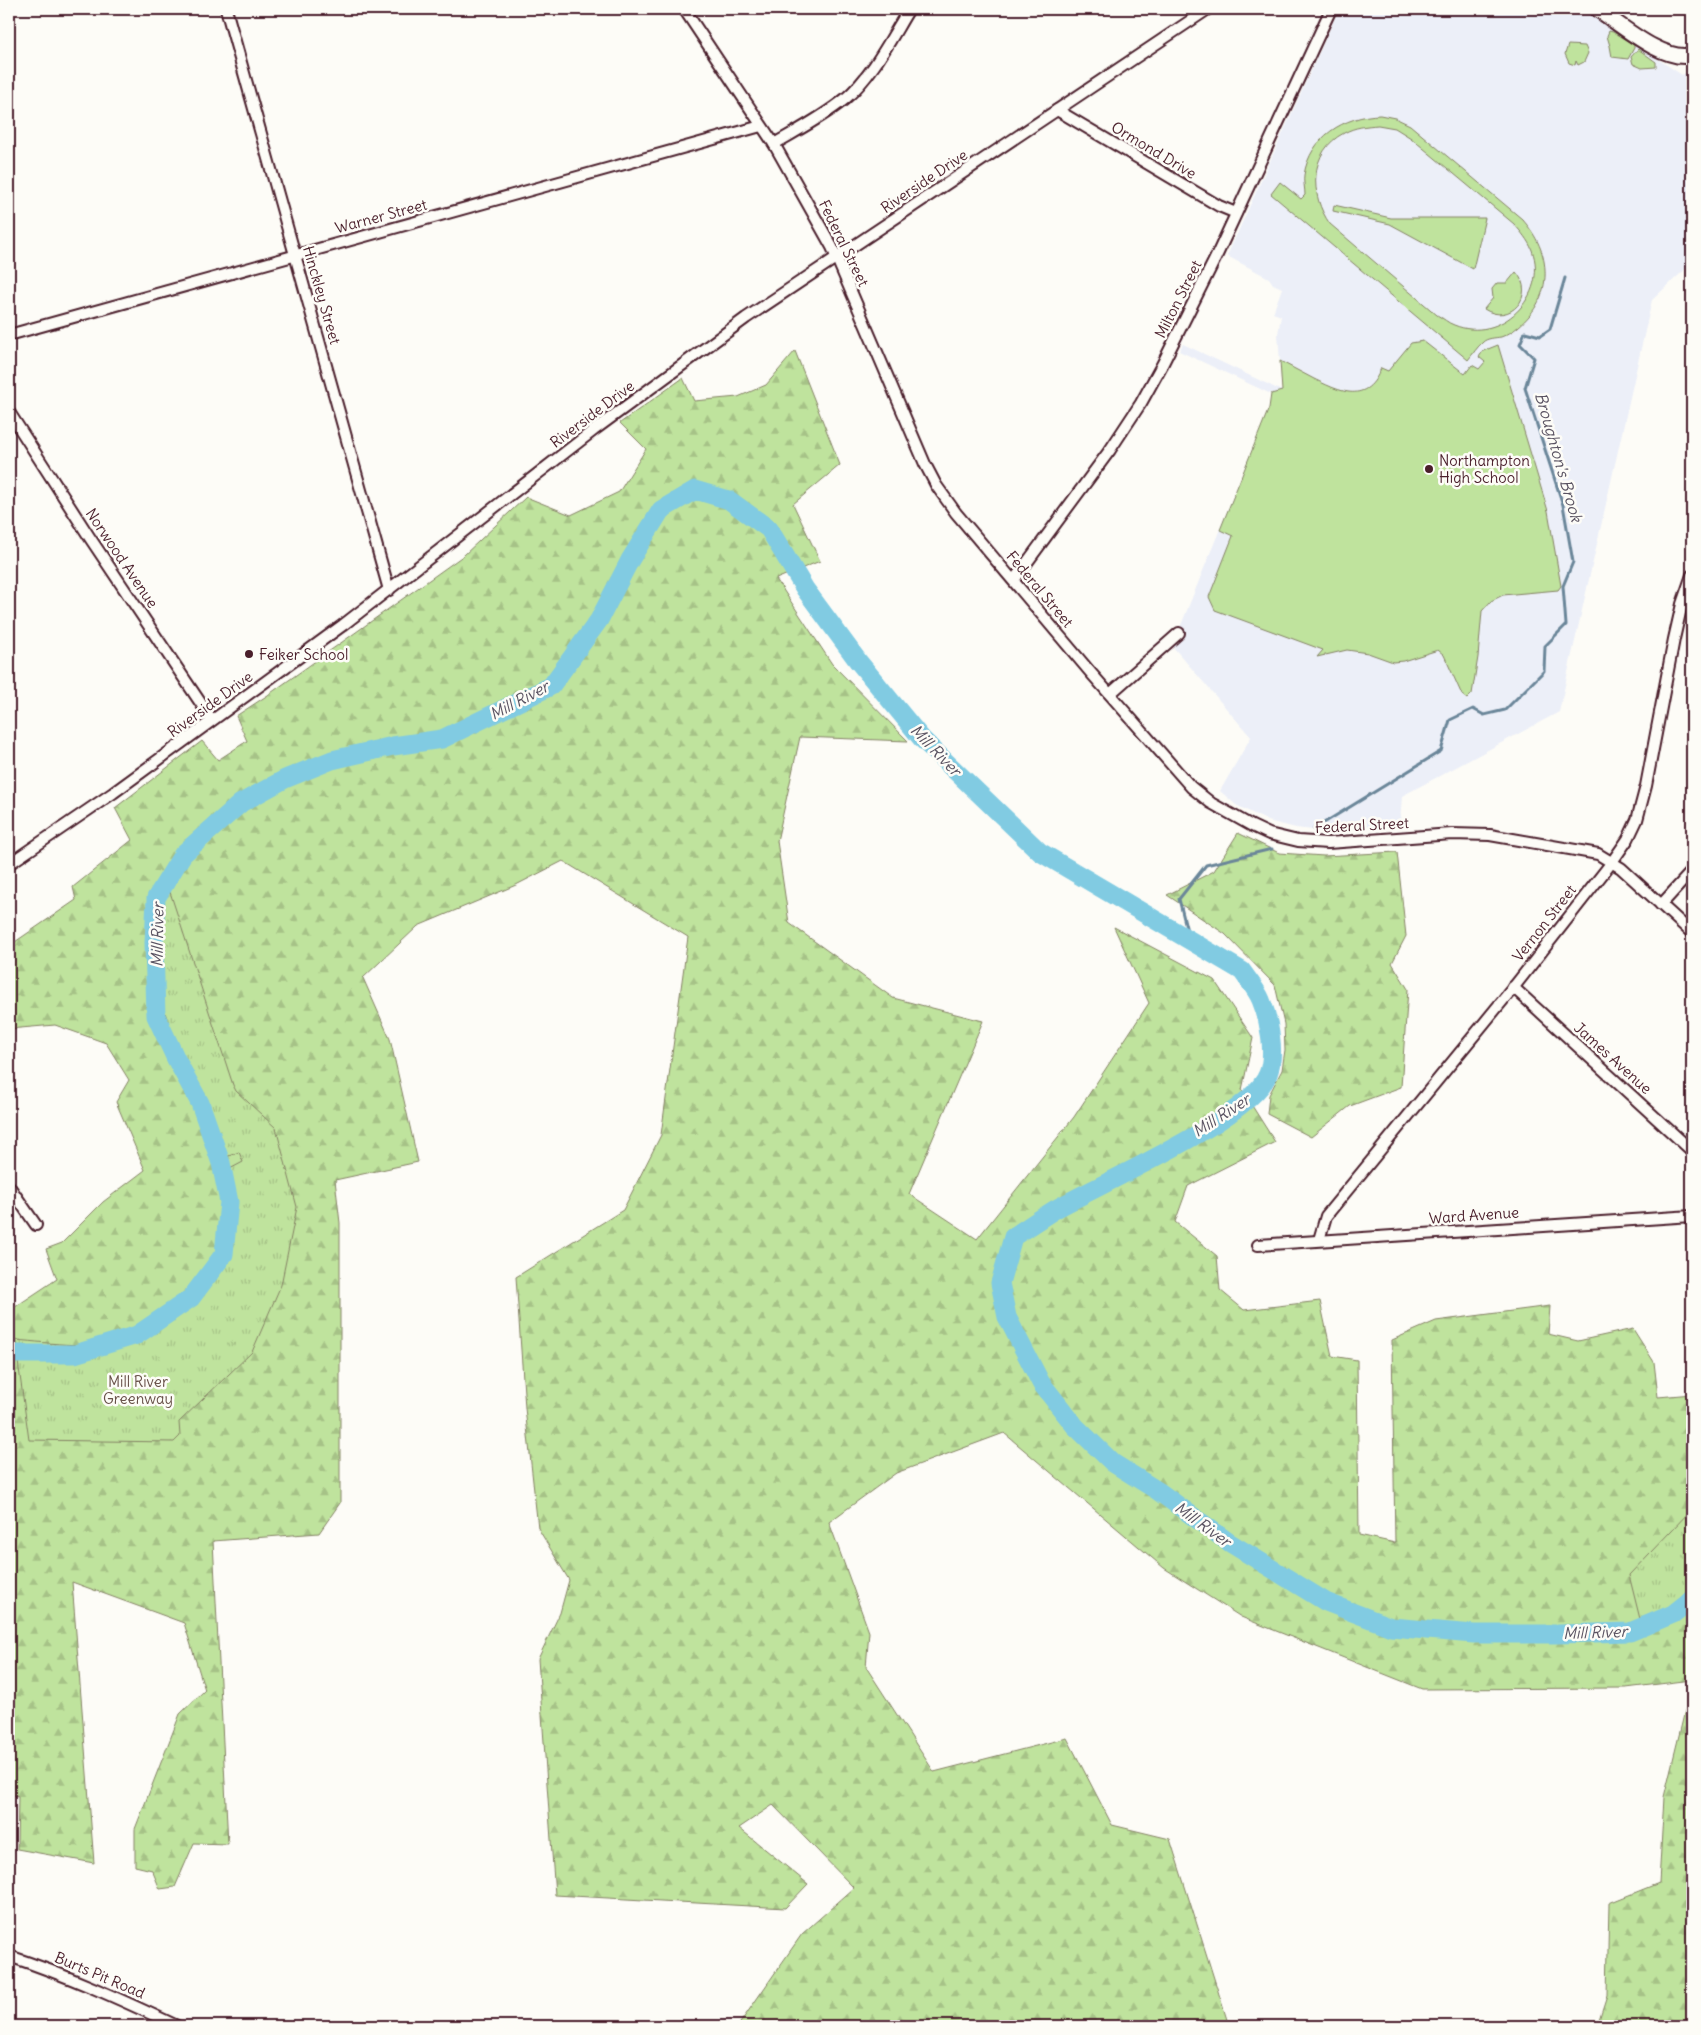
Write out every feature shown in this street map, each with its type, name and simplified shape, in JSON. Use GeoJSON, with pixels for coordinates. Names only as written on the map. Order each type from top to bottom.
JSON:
{"type":"FeatureCollection","features":[{"type":"Feature","properties":{"kind":"main road"},"geometry":{"type":"LineString","coordinates":[[1597,9],[1663,51],[1681,57],[1692,55]]}},
{"type":"Feature","properties":{"kind":"street","name":"Hinckley Street"},"geometry":{"type":"LineString","coordinates":[[226,9],[389,590]]}},
{"type":"Feature","properties":{"kind":"street","name":"Federal Street"},"geometry":{"type":"LineString","coordinates":[[684,9],[774,144],[836,257],[930,474],[956,513],[1191,788],[1211,803],[1269,834],[1298,841],[1328,843],[1452,834],[1490,835],[1598,854],[1612,862],[1692,933]]}},
{"type":"Feature","properties":{"kind":"street"},"geometry":{"type":"LineString","coordinates":[[774,144],[826,113],[854,89],[875,64],[909,9]]}},
{"type":"Feature","properties":{"kind":"street","name":"Riverside Drive"},"geometry":{"type":"LineString","coordinates":[[9,864],[113,793],[389,590],[677,368],[836,257],[1208,9]]}},
{"type":"Feature","properties":{"kind":"street","name":"Milton Street"},"geometry":{"type":"LineString","coordinates":[[1014,580],[1110,450],[1141,403],[1196,300],[1331,9]]}},
{"type":"Feature","properties":{"kind":"street","name":"Ormond Drive"},"geometry":{"type":"LineString","coordinates":[[1057,110],[1219,206],[1236,213]]}},
{"type":"Feature","properties":{"kind":"street","name":"Warner Street"},"geometry":{"type":"LineString","coordinates":[[9,335],[761,126]]}},
{"type":"Feature","properties":{"kind":"street","name":"Norwood Avenue"},"geometry":{"type":"LineString","coordinates":[[9,412],[90,538],[212,720]]}},
{"type":"Feature","properties":{"kind":"street","name":"Vernon Street"},"geometry":{"type":"LineString","coordinates":[[1319,1240],[1326,1216],[1513,988],[1628,839],[1637,820],[1646,786],[1674,639],[1682,604],[1692,575]]}},
{"type":"Feature","properties":{"kind":"street"},"geometry":{"type":"LineString","coordinates":[[1110,694],[1179,634]]}},
{"type":"Feature","properties":{"kind":"street"},"geometry":{"type":"LineString","coordinates":[[1661,905],[1692,871]]}},
{"type":"Feature","properties":{"kind":"street","name":"James Avenue"},"geometry":{"type":"LineString","coordinates":[[1513,988],[1692,1151]]}},
{"type":"Feature","properties":{"kind":"street"},"geometry":{"type":"LineString","coordinates":[[9,1186],[36,1225]]}},
{"type":"Feature","properties":{"kind":"street","name":"Ward Avenue"},"geometry":{"type":"LineString","coordinates":[[1258,1245],[1692,1216]]}},
{"type":"Feature","properties":{"kind":"street","name":"Burts Pit Road"},"geometry":{"type":"LineString","coordinates":[[9,1956],[55,1972],[123,2000],[177,2026]]}},
{"type":"Feature","properties":{"kind":"shaded area","name":"Northampton High School"},"geometry":{"type":"Polygon","coordinates":[[[1339,9],[1582,9],[1682,75],[1692,69],[1692,263],[1652,300],[1559,712],[1402,796],[1400,824],[1321,831],[1296,828],[1268,821],[1236,805],[1220,791],[1251,737],[1173,647],[1121,691],[1116,685],[1179,630],[1269,408],[1271,394],[1179,351],[1183,344],[1282,391],[1278,334],[1281,316],[1273,313],[1282,288],[1273,284],[1269,278],[1227,256],[1339,9]]]}},
{"type":"Feature","properties":{"kind":"green space"},"geometry":{"type":"Polygon","coordinates":[[[1609,31],[1634,45],[1628,59],[1612,57],[1607,36],[1609,31]]]}},
{"type":"Feature","properties":{"kind":"green space"},"geometry":{"type":"Polygon","coordinates":[[[1568,45],[1585,46],[1588,53],[1584,62],[1578,65],[1576,61],[1575,65],[1569,63],[1565,54],[1568,45]]]}},
{"type":"Feature","properties":{"kind":"green space"},"geometry":{"type":"Polygon","coordinates":[[[1638,49],[1656,62],[1656,67],[1642,68],[1633,64],[1631,57],[1638,49]]]}},
{"type":"Feature","properties":{"kind":"green space"},"geometry":{"type":"Polygon","coordinates":[[[1380,115],[1395,118],[1410,125],[1522,219],[1539,245],[1544,260],[1545,274],[1538,302],[1530,315],[1510,333],[1485,341],[1468,360],[1271,194],[1280,182],[1301,199],[1305,195],[1304,177],[1313,150],[1331,131],[1342,124],[1367,116],[1380,115]],[[1378,125],[1365,126],[1352,129],[1332,141],[1324,151],[1316,174],[1318,200],[1323,213],[1330,224],[1437,315],[1450,323],[1471,329],[1488,328],[1503,322],[1517,312],[1527,299],[1533,284],[1535,267],[1532,250],[1514,224],[1411,138],[1395,128],[1378,125]]]}},
{"type":"Feature","properties":{"kind":"green space"},"geometry":{"type":"Polygon","coordinates":[[[1334,205],[1391,218],[1485,218],[1473,269],[1390,224],[1333,211],[1334,205]]]}},
{"type":"Feature","properties":{"kind":"green space"},"geometry":{"type":"Polygon","coordinates":[[[1516,272],[1522,281],[1524,290],[1518,306],[1503,314],[1484,309],[1493,298],[1492,289],[1497,283],[1507,283],[1516,272]]]}},
{"type":"Feature","properties":{"kind":"green space"},"geometry":{"type":"Polygon","coordinates":[[[1423,341],[1465,374],[1472,365],[1479,369],[1485,362],[1479,357],[1483,351],[1498,345],[1548,511],[1561,586],[1558,590],[1503,595],[1491,601],[1482,611],[1478,657],[1472,694],[1467,699],[1462,695],[1444,655],[1438,650],[1403,661],[1393,662],[1368,653],[1347,650],[1317,657],[1323,650],[1215,610],[1209,597],[1233,536],[1220,530],[1269,408],[1271,394],[1282,391],[1280,361],[1334,388],[1352,392],[1361,391],[1375,380],[1381,368],[1388,371],[1411,343],[1423,341]]]}},
{"type":"Feature","properties":{"kind":"green space"},"geometry":{"type":"Polygon","coordinates":[[[795,351],[840,465],[793,504],[820,561],[776,579],[832,664],[908,741],[800,737],[777,841],[789,923],[893,998],[983,1021],[909,1194],[977,1239],[1074,1117],[1149,1003],[1114,927],[1214,980],[1253,1038],[1242,1090],[1275,1142],[1188,1186],[1175,1222],[1217,1256],[1220,1290],[1244,1310],[1320,1301],[1332,1356],[1357,1360],[1359,1535],[1395,1543],[1392,1340],[1436,1321],[1550,1306],[1548,1334],[1578,1341],[1633,1329],[1654,1362],[1658,1397],[1692,1394],[1692,1680],[1626,1688],[1422,1689],[1241,1617],[1164,1568],[1004,1433],[896,1473],[829,1522],[869,1632],[866,1667],[934,1772],[1067,1738],[1112,1825],[1170,1839],[1229,2026],[738,2026],[802,1934],[854,1888],[773,1805],[739,1828],[808,1884],[785,1908],[555,1895],[538,1659],[560,1613],[569,1580],[538,1528],[525,1408],[516,1277],[623,1210],[661,1135],[688,937],[563,861],[516,885],[418,926],[363,978],[390,1039],[418,1162],[335,1180],[340,1223],[340,1503],[319,1533],[213,1541],[228,1844],[194,1843],[175,1887],[160,1889],[152,1870],[135,1866],[135,1829],[180,1714],[205,1690],[184,1623],[72,1582],[94,1863],[17,1849],[18,1796],[9,1794],[9,1311],[57,1279],[46,1249],[62,1243],[103,1202],[145,1170],[116,1102],[129,1080],[106,1043],[55,1025],[9,1029],[9,946],[76,900],[73,887],[132,840],[115,808],[202,741],[218,760],[247,741],[236,716],[464,555],[526,497],[571,515],[619,492],[646,449],[620,423],[683,378],[694,401],[738,397],[766,385],[795,351]]]}},
{"type":"Feature","properties":{"kind":"green space"},"geometry":{"type":"Polygon","coordinates":[[[1238,833],[1279,853],[1324,856],[1397,852],[1406,936],[1392,963],[1408,989],[1401,1087],[1350,1106],[1311,1137],[1267,1114],[1269,1095],[1282,1070],[1285,1050],[1284,1024],[1275,985],[1225,934],[1167,895],[1214,871],[1238,833]]]}},
{"type":"Feature","properties":{"kind":"green space","name":"Mill River Greenway"},"geometry":{"type":"Polygon","coordinates":[[[162,873],[170,892],[233,1085],[236,1091],[276,1128],[297,1207],[281,1285],[252,1352],[179,1422],[180,1436],[174,1442],[29,1440],[15,1340],[73,1345],[102,1344],[130,1338],[155,1326],[186,1298],[194,1287],[223,1239],[233,1212],[233,1196],[226,1171],[243,1162],[239,1152],[221,1159],[177,1047],[153,969],[148,930],[148,912],[153,892],[162,873]]]}},
{"type":"Feature","properties":{"kind":"green space"},"geometry":{"type":"Polygon","coordinates":[[[1692,1509],[1692,1600],[1669,1618],[1643,1631],[1629,1575],[1692,1509]]]}},
{"type":"Feature","properties":{"kind":"green space"},"geometry":{"type":"Polygon","coordinates":[[[1691,1686],[1692,2026],[1597,2026],[1607,1995],[1609,1903],[1659,1883],[1664,1797],[1691,1686]]]}},
{"type":"Feature","properties":{"kind":"waterway","name":"Broughton's Brook"},"geometry":{"type":"LineString","coordinates":[[1314,829],[1441,751],[1450,720],[1473,709],[1484,715],[1505,710],[1544,671],[1545,646],[1566,625],[1563,586],[1573,562],[1563,505],[1525,388],[1534,358],[1520,344],[1525,332],[1540,336],[1550,329],[1565,278]]}},
{"type":"Feature","properties":{"kind":"waterway","name":"Mill River"},"geometry":{"type":"LineString","coordinates":[[9,1354],[75,1354],[137,1335],[191,1298],[224,1254],[229,1202],[221,1163],[200,1103],[176,1059],[156,1016],[154,943],[156,898],[183,854],[241,803],[285,779],[332,760],[393,746],[442,739],[551,686],[599,620],[630,560],[661,510],[695,490],[729,500],[769,529],[805,589],[858,661],[922,739],[1040,852],[1242,971],[1261,1000],[1269,1026],[1271,1056],[1268,1074],[1256,1091],[1234,1110],[1205,1130],[1054,1210],[1013,1237],[1000,1283],[1007,1317],[1041,1383],[1075,1426],[1113,1463],[1158,1491],[1227,1541],[1326,1602],[1391,1627],[1474,1634],[1630,1632],[1673,1614],[1692,1599]]}},
{"type":"Feature","properties":{"kind":"waterway","name":"Broughton's Brook"},"geometry":{"type":"LineString","coordinates":[[1189,939],[1179,899],[1206,865],[1272,849]]}},
{"type":"Feature","properties":{"kind":"place","name":"Northampton High School"},"geometry":{"type":"Point","coordinates":[1429,469]}},
{"type":"Feature","properties":{"kind":"place","name":"Feiker School"},"geometry":{"type":"Point","coordinates":[249,654]}}]}
